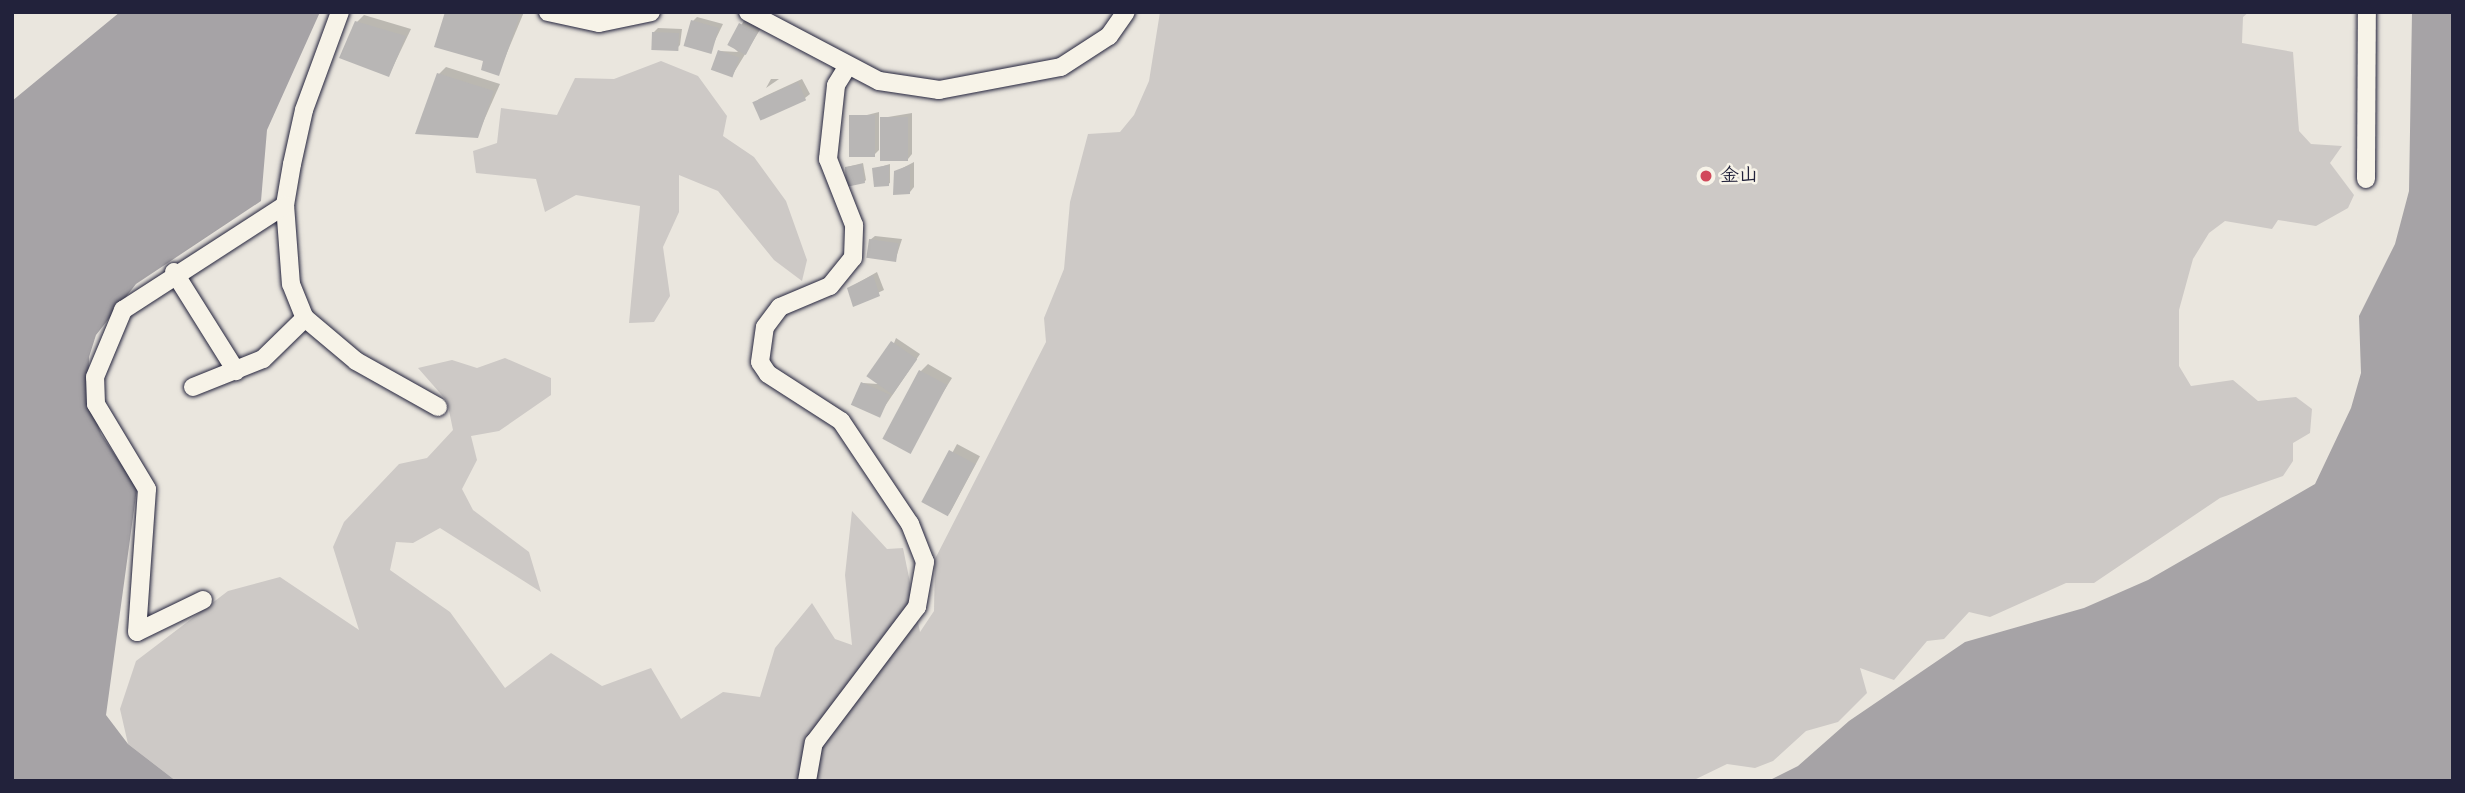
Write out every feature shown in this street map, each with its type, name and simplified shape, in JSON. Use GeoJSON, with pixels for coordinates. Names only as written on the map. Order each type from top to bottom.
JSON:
{"type":"FeatureCollection","features":[{"type":"Feature","properties":{"kind":"street"},"geometry":{"type":"LineString","coordinates":[[341,12],[304,110],[285,205],[291,284],[305,317],[356,360],[438,407]]}},
{"type":"Feature","properties":{"kind":"street"},"geometry":{"type":"LineString","coordinates":[[548,12],[599,23],[652,12]]}},
{"type":"Feature","properties":{"kind":"street"},"geometry":{"type":"LineString","coordinates":[[748,12],[848,66],[908,88],[939,90],[1018,78],[1086,54],[1126,12]]}},
{"type":"Feature","properties":{"kind":"street"},"geometry":{"type":"LineString","coordinates":[[2366,179],[2367,12]]}},
{"type":"Feature","properties":{"kind":"street"},"geometry":{"type":"LineString","coordinates":[[807,781],[814,743],[917,607],[925,562],[910,524],[841,421],[768,374],[760,362],[765,327],[780,307],[830,286],[853,258],[853,226],[828,159],[836,85],[848,66]]}},
{"type":"Feature","properties":{"kind":"street"},"geometry":{"type":"LineString","coordinates":[[203,600],[137,632],[147,489],[96,404],[102,354],[123,310],[174,272],[285,205]]}},
{"type":"Feature","properties":{"kind":"street"},"geometry":{"type":"LineString","coordinates":[[174,272],[236,371]]}},
{"type":"Feature","properties":{"kind":"street"},"geometry":{"type":"LineString","coordinates":[[193,387],[263,359],[305,317]]}},
{"type":"Feature","properties":{"kind":"shaded area"},"geometry":{"type":"Polygon","coordinates":[[[120,12],[320,12],[267,130],[261,201],[136,284],[96,335],[89,357],[88,396],[101,434],[137,488],[106,715],[128,744],[176,781],[12,781],[12,101],[120,12]]]}},
{"type":"Feature","properties":{"kind":"shaded area"},"geometry":{"type":"Polygon","coordinates":[[[1160,12],[2249,12],[2243,17],[2242,43],[2293,52],[2299,131],[2311,144],[2342,146],[2330,163],[2354,195],[2348,208],[2316,226],[2278,220],[2272,229],[2225,221],[2209,233],[2193,259],[2179,310],[2179,366],[2191,386],[2233,380],[2258,401],[2296,397],[2312,409],[2310,433],[2293,443],[2293,461],[2283,476],[2220,498],[2094,583],[2066,583],[1990,617],[1969,612],[1944,639],[1927,641],[1894,680],[1860,668],[1867,693],[1838,722],[1806,731],[1773,761],[1755,768],[1727,764],[1692,781],[176,781],[128,744],[120,709],[136,661],[228,591],[280,577],[359,630],[333,547],[344,522],[399,464],[427,458],[453,430],[447,401],[418,368],[452,360],[477,368],[505,358],[551,378],[551,395],[499,431],[471,436],[477,460],[462,489],[473,510],[529,552],[541,592],[440,528],[413,543],[396,542],[390,570],[450,612],[505,688],[551,653],[602,686],[651,668],[681,719],[723,692],[760,697],[775,648],[812,603],[835,639],[852,645],[845,575],[852,511],[887,549],[903,548],[920,632],[934,611],[935,559],[1046,342],[1044,318],[1064,269],[1070,202],[1088,134],[1120,132],[1134,115],[1149,81],[1160,12]]]}},
{"type":"Feature","properties":{"kind":"shaded area"},"geometry":{"type":"Polygon","coordinates":[[[2412,12],[2453,12],[2453,781],[1768,781],[1798,766],[1849,721],[1965,642],[2084,608],[2148,580],[2315,484],[2351,408],[2361,373],[2359,316],[2395,244],[2409,191],[2412,12]]]}},
{"type":"Feature","properties":{"kind":"shaded area"},"geometry":{"type":"Polygon","coordinates":[[[661,61],[698,76],[727,116],[723,136],[754,157],[786,201],[807,260],[802,281],[774,260],[718,191],[679,175],[679,212],[663,247],[670,296],[654,322],[629,323],[640,206],[576,195],[545,212],[536,179],[476,173],[473,151],[497,143],[501,108],[557,115],[575,78],[614,79],[661,61]]]}},
{"type":"Feature","properties":{"kind":"building"},"geometry":{"type":"Polygon","coordinates":[[[445,12],[520,15],[499,76],[481,70],[483,61],[434,47],[445,12]]]}},
{"type":"Feature","properties":{"kind":"building"},"geometry":{"type":"Polygon","coordinates":[[[691,20],[719,28],[711,54],[684,46],[691,20]]]}},
{"type":"Feature","properties":{"kind":"building"},"geometry":{"type":"Polygon","coordinates":[[[355,21],[406,36],[389,77],[339,58],[355,21]]]}},
{"type":"Feature","properties":{"kind":"building"},"geometry":{"type":"Polygon","coordinates":[[[739,23],[758,33],[746,55],[727,45],[739,23]]]}},
{"type":"Feature","properties":{"kind":"building"},"geometry":{"type":"Polygon","coordinates":[[[652,32],[679,33],[678,51],[651,50],[652,32]]]}},
{"type":"Feature","properties":{"kind":"building"},"geometry":{"type":"Polygon","coordinates":[[[718,50],[740,58],[732,78],[711,70],[718,50]]]}},
{"type":"Feature","properties":{"kind":"building"},"geometry":{"type":"Polygon","coordinates":[[[437,73],[494,91],[478,138],[415,134],[437,73]]]}},
{"type":"Feature","properties":{"kind":"building"},"geometry":{"type":"Polygon","coordinates":[[[798,82],[806,100],[760,121],[752,102],[798,82]]]}},
{"type":"Feature","properties":{"kind":"building"},"geometry":{"type":"Polygon","coordinates":[[[849,115],[875,115],[875,157],[849,157],[849,115]]]}},
{"type":"Feature","properties":{"kind":"building"},"geometry":{"type":"Polygon","coordinates":[[[880,117],[908,117],[908,161],[880,161],[880,117]]]}},
{"type":"Feature","properties":{"kind":"building"},"geometry":{"type":"Polygon","coordinates":[[[862,164],[865,183],[846,187],[845,167],[862,164]]]}},
{"type":"Feature","properties":{"kind":"building"},"geometry":{"type":"Polygon","coordinates":[[[889,165],[889,186],[874,187],[872,168],[889,165]]]}},
{"type":"Feature","properties":{"kind":"building"},"geometry":{"type":"Polygon","coordinates":[[[910,165],[910,194],[893,195],[894,171],[910,165]]]}},
{"type":"Feature","properties":{"kind":"building"},"geometry":{"type":"Polygon","coordinates":[[[869,239],[899,243],[896,262],[866,258],[869,239]]]}},
{"type":"Feature","properties":{"kind":"building"},"geometry":{"type":"Polygon","coordinates":[[[873,275],[880,296],[853,307],[847,288],[873,275]]]}},
{"type":"Feature","properties":{"kind":"building"},"geometry":{"type":"Polygon","coordinates":[[[891,341],[917,359],[893,395],[866,376],[891,341]]]}},
{"type":"Feature","properties":{"kind":"building"},"geometry":{"type":"Polygon","coordinates":[[[919,370],[947,385],[911,454],[882,439],[919,370]]]}},
{"type":"Feature","properties":{"kind":"building"},"geometry":{"type":"Polygon","coordinates":[[[861,382],[890,395],[880,418],[851,405],[861,382]]]}},
{"type":"Feature","properties":{"kind":"building"},"geometry":{"type":"Polygon","coordinates":[[[949,450],[975,464],[948,516],[921,502],[949,450]]]}},
{"type":"Feature","properties":{"kind":"place","name":"金山"},"geometry":{"type":"Point","coordinates":[1706,176]}}]}
